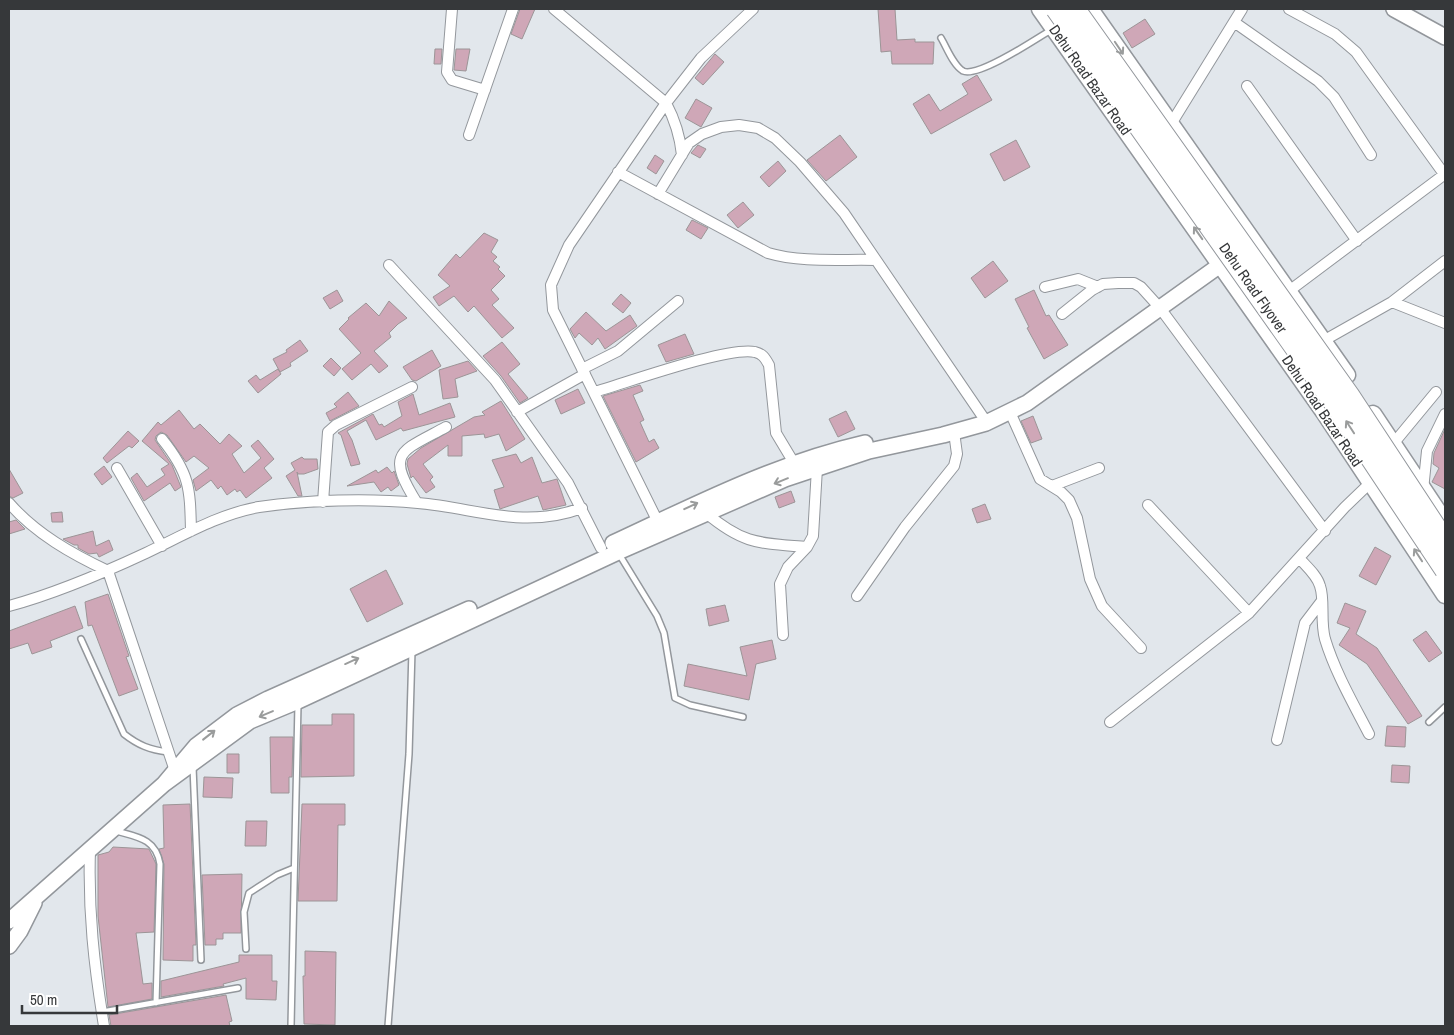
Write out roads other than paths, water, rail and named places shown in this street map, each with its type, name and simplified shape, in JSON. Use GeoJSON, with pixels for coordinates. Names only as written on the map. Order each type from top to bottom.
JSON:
{"type":"FeatureCollection","features":[{"type":"Feature","properties":{"kind":"highway","name":"Dehu Road Flyover"},"geometry":{"type":"LineString","coordinates":[[1056,9],[1334,403],[1445,570]]}},
{"type":"Feature","properties":{"kind":"highway","name":"Dehu Road Flyover"},"geometry":{"type":"LineString","coordinates":[[1075,9],[1349,395],[1445,541]]}},
{"type":"Feature","properties":{"kind":"main road","name":"Dehu Road Bazar Road"},"geometry":{"type":"LineString","coordinates":[[1040,9],[1324,412],[1445,595]]}},
{"type":"Feature","properties":{"kind":"main road"},"geometry":{"type":"LineString","coordinates":[[1090,9],[1323,340],[1445,522]]}},
{"type":"Feature","properties":{"kind":"street"},"geometry":{"type":"LineString","coordinates":[[452,9],[447,72],[452,80],[485,90]]}},
{"type":"Feature","properties":{"kind":"street"},"geometry":{"type":"LineString","coordinates":[[469,136],[513,9]]}},
{"type":"Feature","properties":{"kind":"street"},"geometry":{"type":"LineString","coordinates":[[554,9],[666,103],[675,120],[682,156]]}},
{"type":"Feature","properties":{"kind":"street"},"geometry":{"type":"LineString","coordinates":[[658,522],[553,310],[551,285],[569,245],[666,103],[702,58],[753,9]]}},
{"type":"Feature","properties":{"kind":"street"},"geometry":{"type":"LineString","coordinates":[[1171,124],[1242,9]]}},
{"type":"Feature","properties":{"kind":"street"},"geometry":{"type":"LineString","coordinates":[[1289,9],[1335,34],[1356,52],[1445,174],[1357,242],[1289,291]]}},
{"type":"Feature","properties":{"kind":"street"},"geometry":{"type":"LineString","coordinates":[[1394,9],[1445,37]]}},
{"type":"Feature","properties":{"kind":"street"},"geometry":{"type":"LineString","coordinates":[[1234,22],[1318,81],[1334,97],[1371,155]]}},
{"type":"Feature","properties":{"kind":"street"},"geometry":{"type":"LineString","coordinates":[[1247,86],[1357,242]]}},
{"type":"Feature","properties":{"kind":"street"},"geometry":{"type":"LineString","coordinates":[[658,194],[689,144],[702,134],[721,127],[739,125],[758,128],[775,138],[800,162],[844,213],[983,417]]}},
{"type":"Feature","properties":{"kind":"street"},"geometry":{"type":"LineString","coordinates":[[618,172],[775,255],[801,258],[876,260]]}},
{"type":"Feature","properties":{"kind":"street"},"geometry":{"type":"LineString","coordinates":[[164,784],[196,746],[237,715],[268,699],[618,552],[785,479],[869,451],[954,432],[1010,412],[1027,403],[1221,265],[1253,240]]}},
{"type":"Feature","properties":{"kind":"street"},"geometry":{"type":"LineString","coordinates":[[1323,340],[1392,302],[1445,261]]}},
{"type":"Feature","properties":{"kind":"street"},"geometry":{"type":"LineString","coordinates":[[389,266],[495,380],[568,483],[601,548]]}},
{"type":"Feature","properties":{"kind":"street"},"geometry":{"type":"LineString","coordinates":[[1044,287],[1078,279],[1098,287]]}},
{"type":"Feature","properties":{"kind":"street"},"geometry":{"type":"LineString","coordinates":[[1062,314],[1103,284],[1134,283],[1141,287],[1160,308],[1325,531]]}},
{"type":"Feature","properties":{"kind":"street"},"geometry":{"type":"LineString","coordinates":[[517,412],[618,351],[678,301]]}},
{"type":"Feature","properties":{"kind":"street"},"geometry":{"type":"LineString","coordinates":[[1392,302],[1445,323]]}},
{"type":"Feature","properties":{"kind":"street"},"geometry":{"type":"LineString","coordinates":[[594,392],[723,354],[756,352],[764,356],[769,364],[776,433],[794,462]]}},
{"type":"Feature","properties":{"kind":"street"},"geometry":{"type":"LineString","coordinates":[[324,502],[328,432],[336,425],[412,387]]}},
{"type":"Feature","properties":{"kind":"street"},"geometry":{"type":"LineString","coordinates":[[1393,444],[1436,392]]}},
{"type":"Feature","properties":{"kind":"street"},"geometry":{"type":"LineString","coordinates":[[9,921],[40,891],[90,850],[164,784],[250,721],[412,649],[456,620],[601,548],[752,478],[794,462],[843,448],[983,417],[1027,403]]}},
{"type":"Feature","properties":{"kind":"street"},"geometry":{"type":"LineString","coordinates":[[1010,412],[1040,479],[1069,500],[1077,518],[1090,579],[1102,606],[1141,648]]}},
{"type":"Feature","properties":{"kind":"street"},"geometry":{"type":"LineString","coordinates":[[1423,490],[1427,451],[1445,414]]}},
{"type":"Feature","properties":{"kind":"street"},"geometry":{"type":"LineString","coordinates":[[417,503],[399,470],[399,458],[405,450],[446,427]]}},
{"type":"Feature","properties":{"kind":"street"},"geometry":{"type":"LineString","coordinates":[[857,596],[905,527],[954,466],[956,454],[954,432]]}},
{"type":"Feature","properties":{"kind":"street"},"geometry":{"type":"LineString","coordinates":[[162,439],[176,456],[189,484],[191,531]]}},
{"type":"Feature","properties":{"kind":"street"},"geometry":{"type":"LineString","coordinates":[[117,468],[162,546]]}},
{"type":"Feature","properties":{"kind":"street"},"geometry":{"type":"LineString","coordinates":[[783,635],[780,584],[788,567],[807,547],[815,525],[817,468]]}},
{"type":"Feature","properties":{"kind":"street"},"geometry":{"type":"LineString","coordinates":[[1052,486],[1099,468]]}},
{"type":"Feature","properties":{"kind":"street"},"geometry":{"type":"LineString","coordinates":[[1110,722],[1249,613],[1345,507],[1370,483]]}},
{"type":"Feature","properties":{"kind":"street"},"geometry":{"type":"LineString","coordinates":[[9,606],[48,595],[108,571],[191,531],[228,516],[257,508],[324,502],[417,503],[488,516],[530,518],[562,516],[582,508]]}},
{"type":"Feature","properties":{"kind":"street"},"geometry":{"type":"LineString","coordinates":[[9,503],[35,527],[67,550],[108,571],[175,771]]}},
{"type":"Feature","properties":{"kind":"street"},"geometry":{"type":"LineString","coordinates":[[1148,505],[1249,613]]}},
{"type":"Feature","properties":{"kind":"street"},"geometry":{"type":"LineString","coordinates":[[706,513],[735,535],[753,541],[807,547]]}},
{"type":"Feature","properties":{"kind":"street"},"geometry":{"type":"LineString","coordinates":[[1299,558],[1316,576],[1321,586],[1321,619],[1331,657],[1368,734]]}},
{"type":"Feature","properties":{"kind":"street"},"geometry":{"type":"LineString","coordinates":[[1276,740],[1305,623],[1321,602]]}},
{"type":"Feature","properties":{"kind":"street"},"geometry":{"type":"LineString","coordinates":[[90,850],[90,920],[104,1026]]}},
{"type":"Feature","properties":{"kind":"street"},"geometry":{"type":"LineString","coordinates":[[9,909],[17,901],[40,891]]}},
{"type":"Feature","properties":{"kind":"street"},"geometry":{"type":"LineString","coordinates":[[9,946],[20,931],[40,891]]}},
{"type":"Feature","properties":{"kind":"lane"},"geometry":{"type":"LineString","coordinates":[[941,38],[955,63],[963,71],[972,72],[988,66],[1054,29]]}},
{"type":"Feature","properties":{"kind":"lane"},"geometry":{"type":"LineString","coordinates":[[618,552],[657,616],[664,633],[675,698],[690,705],[743,717]]}},
{"type":"Feature","properties":{"kind":"lane"},"geometry":{"type":"LineString","coordinates":[[82,639],[124,734],[136,743],[152,750],[169,752]]}},
{"type":"Feature","properties":{"kind":"lane"},"geometry":{"type":"LineString","coordinates":[[388,1026],[409,754],[412,649]]}},
{"type":"Feature","properties":{"kind":"lane"},"geometry":{"type":"LineString","coordinates":[[291,1026],[298,701]]}},
{"type":"Feature","properties":{"kind":"lane"},"geometry":{"type":"LineString","coordinates":[[1429,722],[1445,707]]}},
{"type":"Feature","properties":{"kind":"lane"},"geometry":{"type":"LineString","coordinates":[[192,764],[201,960]]}},
{"type":"Feature","properties":{"kind":"lane"},"geometry":{"type":"LineString","coordinates":[[113,830],[144,841],[152,845],[158,852],[160,864],[156,1003]]}},
{"type":"Feature","properties":{"kind":"lane"},"geometry":{"type":"LineString","coordinates":[[246,948],[245,902],[248,893],[277,875],[294,868]]}},
{"type":"Feature","properties":{"kind":"lane"},"geometry":{"type":"LineString","coordinates":[[102,1012],[238,988]]}}]}
